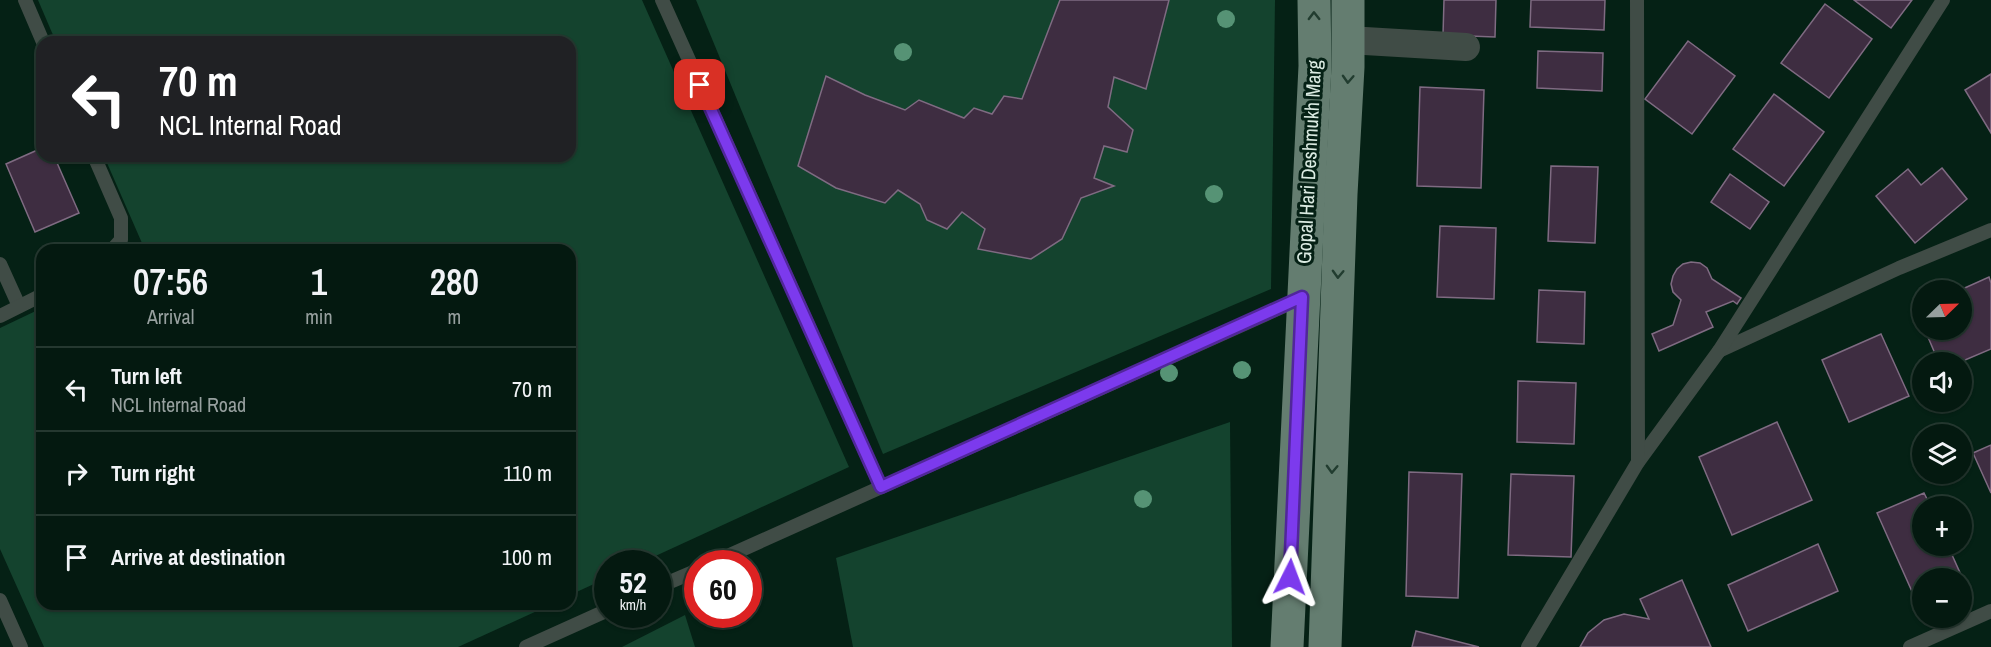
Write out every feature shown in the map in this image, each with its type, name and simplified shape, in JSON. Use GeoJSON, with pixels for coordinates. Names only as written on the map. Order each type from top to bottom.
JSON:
{"type":"FeatureCollection","features":[{"type":"Feature","properties":{"kind":"main road","name":"Gopal Hari Deshmukh Marg"},"geometry":{"type":"LineString","coordinates":[[1287,647],[1302,297],[1315,66],[1314,0]]}},
{"type":"Feature","properties":{"kind":"main road","name":"Gopal Hari Deshmukh Marg"},"geometry":{"type":"LineString","coordinates":[[1325,647],[1348,0]]}},
{"type":"Feature","properties":{"kind":"street"},"geometry":{"type":"LineString","coordinates":[[1348,40],[1467,47]]}},
{"type":"Feature","properties":{"kind":"lane"},"geometry":{"type":"LineString","coordinates":[[25,0],[40,36]]}},
{"type":"Feature","properties":{"kind":"lane"},"geometry":{"type":"LineString","coordinates":[[662,0],[881,487]]}},
{"type":"Feature","properties":{"kind":"lane"},"geometry":{"type":"LineString","coordinates":[[1637,0],[1638,462]]}},
{"type":"Feature","properties":{"kind":"lane"},"geometry":{"type":"LineString","coordinates":[[1528,647],[1638,462],[1719,351],[1942,0]]}},
{"type":"Feature","properties":{"kind":"lane"},"geometry":{"type":"LineString","coordinates":[[97,162],[121,218],[121,240],[117,244]]}},
{"type":"Feature","properties":{"kind":"lane"},"geometry":{"type":"LineString","coordinates":[[1719,351],[1899,268],[1991,230]]}},
{"type":"Feature","properties":{"kind":"lane"},"geometry":{"type":"LineString","coordinates":[[0,264],[19,306]]}},
{"type":"Feature","properties":{"kind":"lane"},"geometry":{"type":"LineString","coordinates":[[741,550],[1302,297]]}},
{"type":"Feature","properties":{"kind":"lane"},"geometry":{"type":"LineString","coordinates":[[0,316],[36,298]]}},
{"type":"Feature","properties":{"kind":"lane"},"geometry":{"type":"LineString","coordinates":[[0,600],[21,647]]}},
{"type":"Feature","properties":{"kind":"lane"},"geometry":{"type":"LineString","coordinates":[[1910,647],[1991,611]]}},
{"type":"Feature","properties":{"kind":"lane"},"geometry":{"type":"LineString","coordinates":[[526,647],[594,616]]}},
{"type":"Feature","properties":{"kind":"green space"},"geometry":{"type":"Polygon","coordinates":[[[38,0],[642,0],[849,467],[668,550],[594,550],[594,584],[576,592],[576,244],[142,244],[107,162],[576,162],[576,36],[53,36],[38,0]]]}},
{"type":"Feature","properties":{"kind":"green space"},"geometry":{"type":"Polygon","coordinates":[[[696,0],[1275,0],[1271,289],[883,454],[696,0]]]}},
{"type":"Feature","properties":{"kind":"green space"},"geometry":{"type":"Polygon","coordinates":[[[36,311],[36,610],[539,610],[458,647],[44,647],[0,549],[0,328],[36,311]]]}},
{"type":"Feature","properties":{"kind":"green space"},"geometry":{"type":"Polygon","coordinates":[[[1230,422],[1232,647],[853,647],[836,558],[1230,422]]]}},
{"type":"Feature","properties":{"kind":"green space"},"geometry":{"type":"Polygon","coordinates":[[[684,616],[684,628],[689,628],[695,647],[622,647],[659,628],[672,628],[672,622],[684,616]]]}},
{"type":"Feature","properties":{"kind":"building"},"geometry":{"type":"Polygon","coordinates":[[[1060,0],[1169,0],[1146,89],[1114,77],[1108,107],[1133,130],[1127,152],[1104,146],[1094,178],[1114,186],[1081,198],[1062,239],[1031,259],[978,249],[985,229],[962,212],[947,229],[927,220],[920,204],[898,190],[885,203],[836,188],[798,166],[826,76],[865,95],[905,110],[919,100],[964,118],[974,108],[992,114],[1004,96],[1022,99],[1060,0]]]}},
{"type":"Feature","properties":{"kind":"building"},"geometry":{"type":"Polygon","coordinates":[[[1444,0],[1496,0],[1495,37],[1443,35],[1444,0]]]}},
{"type":"Feature","properties":{"kind":"building"},"geometry":{"type":"Polygon","coordinates":[[[1531,0],[1605,0],[1604,30],[1530,27],[1531,0]]]}},
{"type":"Feature","properties":{"kind":"building"},"geometry":{"type":"Polygon","coordinates":[[[1854,0],[1912,0],[1891,28],[1854,0]]]}},
{"type":"Feature","properties":{"kind":"building"},"geometry":{"type":"Polygon","coordinates":[[[1825,4],[1872,39],[1829,98],[1781,63],[1825,4]]]}},
{"type":"Feature","properties":{"kind":"building"},"geometry":{"type":"Polygon","coordinates":[[[1688,41],[1735,76],[1692,134],[1645,99],[1688,41]]]}},
{"type":"Feature","properties":{"kind":"building"},"geometry":{"type":"Polygon","coordinates":[[[1538,51],[1603,53],[1602,91],[1537,88],[1538,51]]]}},
{"type":"Feature","properties":{"kind":"building"},"geometry":{"type":"Polygon","coordinates":[[[1991,74],[1991,133],[1965,90],[1991,74]]]}},
{"type":"Feature","properties":{"kind":"building"},"geometry":{"type":"Polygon","coordinates":[[[1420,87],[1484,90],[1481,188],[1417,186],[1420,87]]]}},
{"type":"Feature","properties":{"kind":"building"},"geometry":{"type":"Polygon","coordinates":[[[1774,94],[1824,132],[1784,186],[1733,149],[1774,94]]]}},
{"type":"Feature","properties":{"kind":"building"},"geometry":{"type":"Polygon","coordinates":[[[36,151],[36,162],[57,162],[79,213],[35,232],[6,164],[36,151]]]}},
{"type":"Feature","properties":{"kind":"building"},"geometry":{"type":"Polygon","coordinates":[[[1551,166],[1598,167],[1595,243],[1548,241],[1551,166]]]}},
{"type":"Feature","properties":{"kind":"building"},"geometry":{"type":"Polygon","coordinates":[[[1942,168],[1967,199],[1915,243],[1876,196],[1908,169],[1921,185],[1942,168]]]}},
{"type":"Feature","properties":{"kind":"building"},"geometry":{"type":"Polygon","coordinates":[[[1730,174],[1769,202],[1750,229],[1711,202],[1730,174]]]}},
{"type":"Feature","properties":{"kind":"building"},"geometry":{"type":"Polygon","coordinates":[[[1440,226],[1496,228],[1494,299],[1437,297],[1440,226]]]}},
{"type":"Feature","properties":{"kind":"building"},"geometry":{"type":"Polygon","coordinates":[[[1700,263],[1707,268],[1712,279],[1741,298],[1737,304],[1733,301],[1706,312],[1713,327],[1659,351],[1652,334],[1673,325],[1681,300],[1673,292],[1671,284],[1673,276],[1683,264],[1700,263]]]}},
{"type":"Feature","properties":{"kind":"building"},"geometry":{"type":"Polygon","coordinates":[[[1989,277],[1991,283],[1991,349],[1972,357],[1972,352],[1934,352],[1929,340],[1972,340],[1972,285],[1989,277]]]}},
{"type":"Feature","properties":{"kind":"building"},"geometry":{"type":"Polygon","coordinates":[[[1539,290],[1585,292],[1584,344],[1537,342],[1539,290]]]}},
{"type":"Feature","properties":{"kind":"building"},"geometry":{"type":"Polygon","coordinates":[[[1881,334],[1909,396],[1849,422],[1822,360],[1881,334]]]}},
{"type":"Feature","properties":{"kind":"building"},"geometry":{"type":"Polygon","coordinates":[[[1518,381],[1576,383],[1574,444],[1517,442],[1518,381]]]}},
{"type":"Feature","properties":{"kind":"building"},"geometry":{"type":"Polygon","coordinates":[[[1777,422],[1812,500],[1732,535],[1699,457],[1777,422]]]}},
{"type":"Feature","properties":{"kind":"building"},"geometry":{"type":"Polygon","coordinates":[[[1991,445],[1991,493],[1973,453],[1991,445]]]}},
{"type":"Feature","properties":{"kind":"building"},"geometry":{"type":"Polygon","coordinates":[[[1409,472],[1462,474],[1458,598],[1406,596],[1409,472]]]}},
{"type":"Feature","properties":{"kind":"building"},"geometry":{"type":"Polygon","coordinates":[[[1511,474],[1574,476],[1571,557],[1508,555],[1511,474]]]}},
{"type":"Feature","properties":{"kind":"building"},"geometry":{"type":"Polygon","coordinates":[[[1912,498],[1912,556],[1952,556],[1958,568],[1912,568],[1912,592],[1877,513],[1912,498]]]}},
{"type":"Feature","properties":{"kind":"building"},"geometry":{"type":"Polygon","coordinates":[[[1818,544],[1838,591],[1748,631],[1728,585],[1818,544]]]}},
{"type":"Feature","properties":{"kind":"building"},"geometry":{"type":"Polygon","coordinates":[[[1682,580],[1711,647],[1580,647],[1588,633],[1604,620],[1624,614],[1649,619],[1640,599],[1682,580]]]}},
{"type":"Feature","properties":{"kind":"building"},"geometry":{"type":"Polygon","coordinates":[[[1416,631],[1479,647],[1412,647],[1416,631]]]}},
{"type":"Feature","properties":{"kind":"route"},"geometry":{"type":"LineString","coordinates":[[700,85],[881,487],[1302,297],[1290,577]]}}]}
